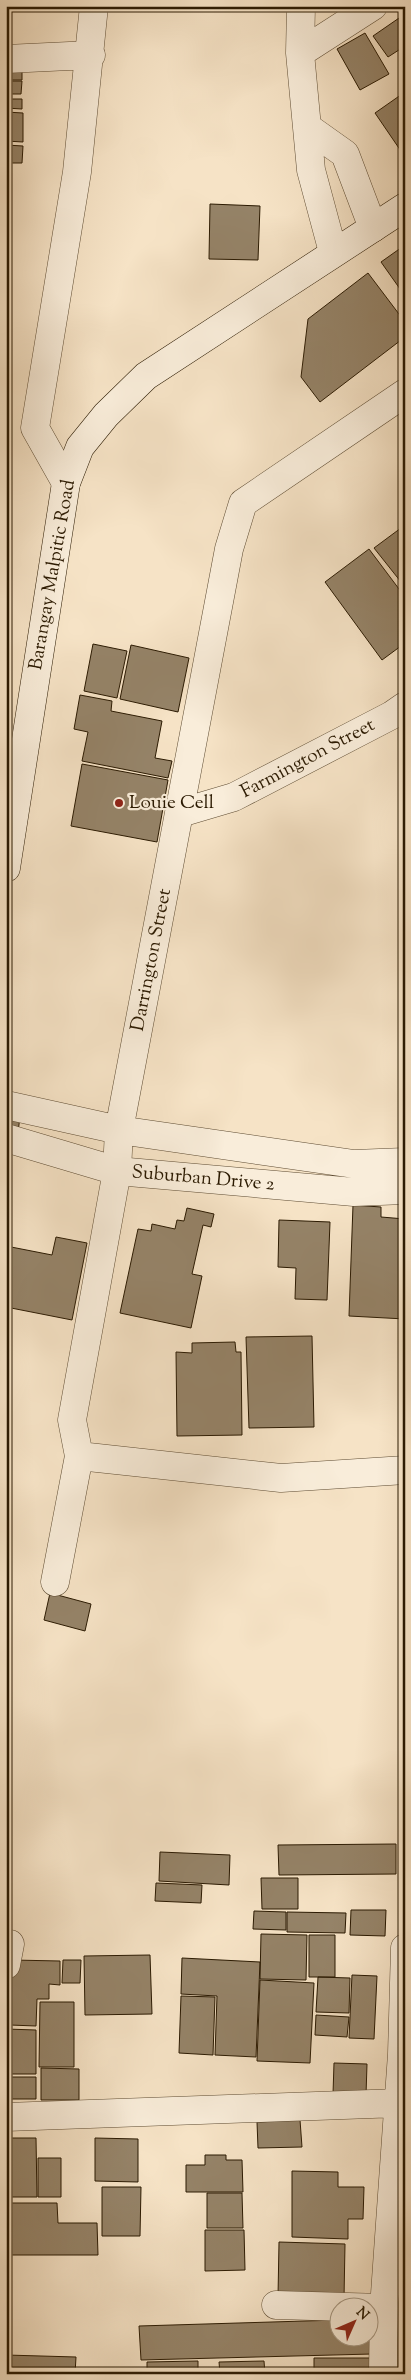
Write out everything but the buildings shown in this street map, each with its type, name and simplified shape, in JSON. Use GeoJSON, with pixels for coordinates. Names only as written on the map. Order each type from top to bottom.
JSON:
{"type":"FeatureCollection","features":[{"type":"Feature","properties":{"kind":"street"},"geometry":{"type":"LineString","coordinates":[[66,483],[35,428],[78,172],[91,55],[94,6]]}},
{"type":"Feature","properties":{"kind":"street"},"geometry":{"type":"LineString","coordinates":[[301,6],[300,53],[311,170],[333,252]]}},
{"type":"Feature","properties":{"kind":"street"},"geometry":{"type":"LineString","coordinates":[[300,53],[373,6]]}},
{"type":"Feature","properties":{"kind":"street"},"geometry":{"type":"LineString","coordinates":[[6,59],[91,55]]}},
{"type":"Feature","properties":{"kind":"street"},"geometry":{"type":"LineString","coordinates":[[307,127],[345,154],[373,228]]}},
{"type":"Feature","properties":{"kind":"street"},"geometry":{"type":"LineString","coordinates":[[317,193],[352,171]]}},
{"type":"Feature","properties":{"kind":"street","name":"Barangay Malpitic Road"},"geometry":{"type":"LineString","coordinates":[[6,868],[66,483],[80,447],[106,415],[146,376],[333,252],[405,207]]}},
{"type":"Feature","properties":{"kind":"street","name":"Darrington Street"},"geometry":{"type":"LineString","coordinates":[[55,1582],[78,1456],[72,1420],[117,1171],[119,1130],[229,549],[243,503],[405,393]]}},
{"type":"Feature","properties":{"kind":"street","name":"Farmington Street"},"geometry":{"type":"LineString","coordinates":[[180,813],[234,798],[401,717]]}},
{"type":"Feature","properties":{"kind":"street","name":"Suburban Drive 2"},"geometry":{"type":"LineString","coordinates":[[6,1105],[119,1130],[354,1164],[405,1162]]}},
{"type":"Feature","properties":{"kind":"street","name":"Suburban Drive 2"},"geometry":{"type":"LineString","coordinates":[[6,1138],[117,1171],[354,1192],[405,1190]]}},
{"type":"Feature","properties":{"kind":"street"},"geometry":{"type":"LineString","coordinates":[[78,1456],[281,1478],[405,1470]]}},
{"type":"Feature","properties":{"kind":"street"},"geometry":{"type":"LineString","coordinates":[[383,2374],[384,2308],[403,2054],[405,1948]]}},
{"type":"Feature","properties":{"kind":"street"},"geometry":{"type":"LineString","coordinates":[[6,2117],[399,2103]]}},
{"type":"Feature","properties":{"kind":"street"},"geometry":{"type":"LineString","coordinates":[[276,2305],[384,2308]]}},
{"type":"Feature","properties":{"kind":"place","name":"Louie Cell"},"geometry":{"type":"Point","coordinates":[119,803]}}]}
